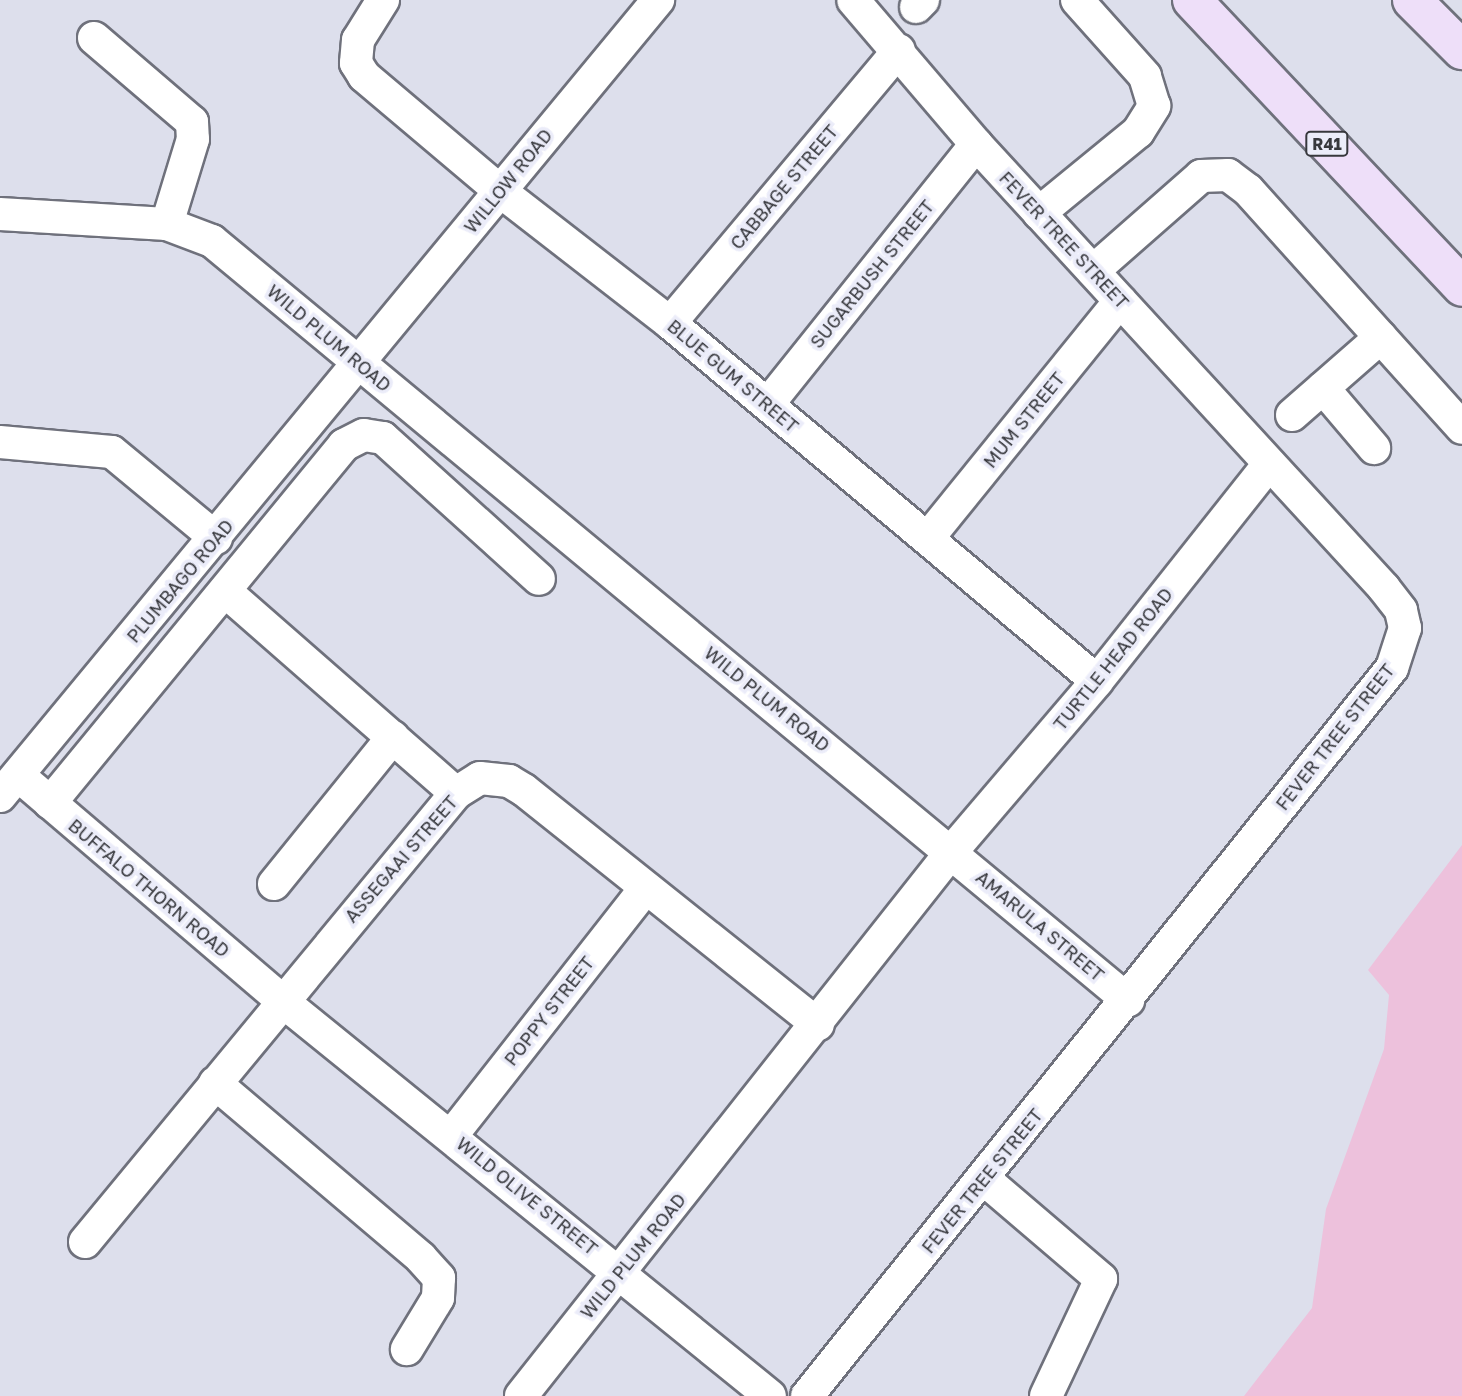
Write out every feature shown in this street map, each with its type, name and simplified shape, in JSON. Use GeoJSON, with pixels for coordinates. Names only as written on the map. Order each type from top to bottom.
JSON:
{"type":"FeatureCollection","features":[{"type":"Feature","properties":{"kind":"main road","name":"R41"},"geometry":{"type":"LineString","coordinates":[[1192,0],[1462,287]]}},
{"type":"Feature","properties":{"kind":"main road"},"geometry":{"type":"LineString","coordinates":[[1412,0],[1462,50]]}},
{"type":"Feature","properties":{"kind":"street","name":"BLUE GUM STREET"},"geometry":{"type":"LineString","coordinates":[[383,0],[358,40],[356,63],[364,76],[500,191],[670,323],[1097,681]]}},
{"type":"Feature","properties":{"kind":"street","name":"WILLOW ROAD"},"geometry":{"type":"LineString","coordinates":[[361,365],[658,0]]}},
{"type":"Feature","properties":{"kind":"street","name":"FEVER TREE STREET"},"geometry":{"type":"LineString","coordinates":[[807,1396],[1128,1000],[1392,667],[1401,649],[1405,628],[1401,610],[976,144],[899,50],[853,0]]}},
{"type":"Feature","properties":{"kind":"street"},"geometry":{"type":"LineString","coordinates":[[1039,213],[1138,132],[1154,106],[1145,76],[1077,0]]}},
{"type":"Feature","properties":{"kind":"street"},"geometry":{"type":"LineString","coordinates":[[94,38],[192,122],[192,139],[167,225]]}},
{"type":"Feature","properties":{"kind":"street","name":"CABBAGE STREET"},"geometry":{"type":"LineString","coordinates":[[670,323],[899,50]]}},
{"type":"Feature","properties":{"kind":"street","name":"SUGARBUSH STREET"},"geometry":{"type":"LineString","coordinates":[[768,404],[976,144]]}},
{"type":"Feature","properties":{"kind":"street"},"geometry":{"type":"LineString","coordinates":[[1093,271],[1201,176],[1228,175],[1248,190],[1462,428]]}},
{"type":"Feature","properties":{"kind":"street","name":"WILD PLUM ROAD"},"geometry":{"type":"LineString","coordinates":[[0,214],[167,225],[212,241],[952,851],[818,1026],[521,1396]]}},
{"type":"Feature","properties":{"kind":"street","name":"MUM STREET"},"geometry":{"type":"LineString","coordinates":[[928,538],[1120,301]]}},
{"type":"Feature","properties":{"kind":"street"},"geometry":{"type":"LineString","coordinates":[[1292,415],[1381,337]]}},
{"type":"Feature","properties":{"kind":"street","name":"PLUMBAGO ROAD"},"geometry":{"type":"LineString","coordinates":[[9,786],[361,365]]}},
{"type":"Feature","properties":{"kind":"street"},"geometry":{"type":"LineString","coordinates":[[1323,388],[1374,448]]}},
{"type":"Feature","properties":{"kind":"street"},"geometry":{"type":"LineString","coordinates":[[50,803],[344,445],[364,435],[383,438],[539,579]]}},
{"type":"Feature","properties":{"kind":"street"},"geometry":{"type":"LineString","coordinates":[[0,442],[112,452],[216,538]]}},
{"type":"Feature","properties":{"kind":"street","name":"TURTLE HEAD ROAD"},"geometry":{"type":"LineString","coordinates":[[952,851],[1097,681],[1269,464]]}},
{"type":"Feature","properties":{"kind":"street"},"geometry":{"type":"LineString","coordinates":[[225,590],[456,793]]}},
{"type":"Feature","properties":{"kind":"street"},"geometry":{"type":"LineString","coordinates":[[274,884],[393,737]]}},
{"type":"Feature","properties":{"kind":"street","name":"ASSEGAAI STREET"},"geometry":{"type":"LineString","coordinates":[[85,1242],[281,1000],[456,793],[480,778],[509,780],[818,1026]]}},
{"type":"Feature","properties":{"kind":"street","name":"BUFFALO THORN ROAD"},"geometry":{"type":"LineString","coordinates":[[9,786],[50,803],[281,1000]]}},
{"type":"Feature","properties":{"kind":"street","name":"AMARULA STREET"},"geometry":{"type":"LineString","coordinates":[[952,851],[1128,1000]]}},
{"type":"Feature","properties":{"kind":"street","name":"POPPY STREET"},"geometry":{"type":"LineString","coordinates":[[452,1135],[646,888]]}},
{"type":"Feature","properties":{"kind":"street","name":"WILD OLIVE STREET"},"geometry":{"type":"LineString","coordinates":[[281,1000],[452,1135],[770,1396]]}},
{"type":"Feature","properties":{"kind":"street"},"geometry":{"type":"LineString","coordinates":[[215,1083],[421,1258],[439,1278],[438,1298],[407,1349]]}},
{"type":"Feature","properties":{"kind":"street"},"geometry":{"type":"LineString","coordinates":[[984,1179],[1097,1271],[1099,1289],[1046,1396]]}},
{"type":"Feature","properties":{"kind":"shaded area"},"geometry":{"type":"Polygon","coordinates":[[[1462,845],[1462,1396],[1244,1396],[1312,1308],[1326,1209],[1384,1049],[1389,995],[1368,970],[1462,845]]]}}]}
